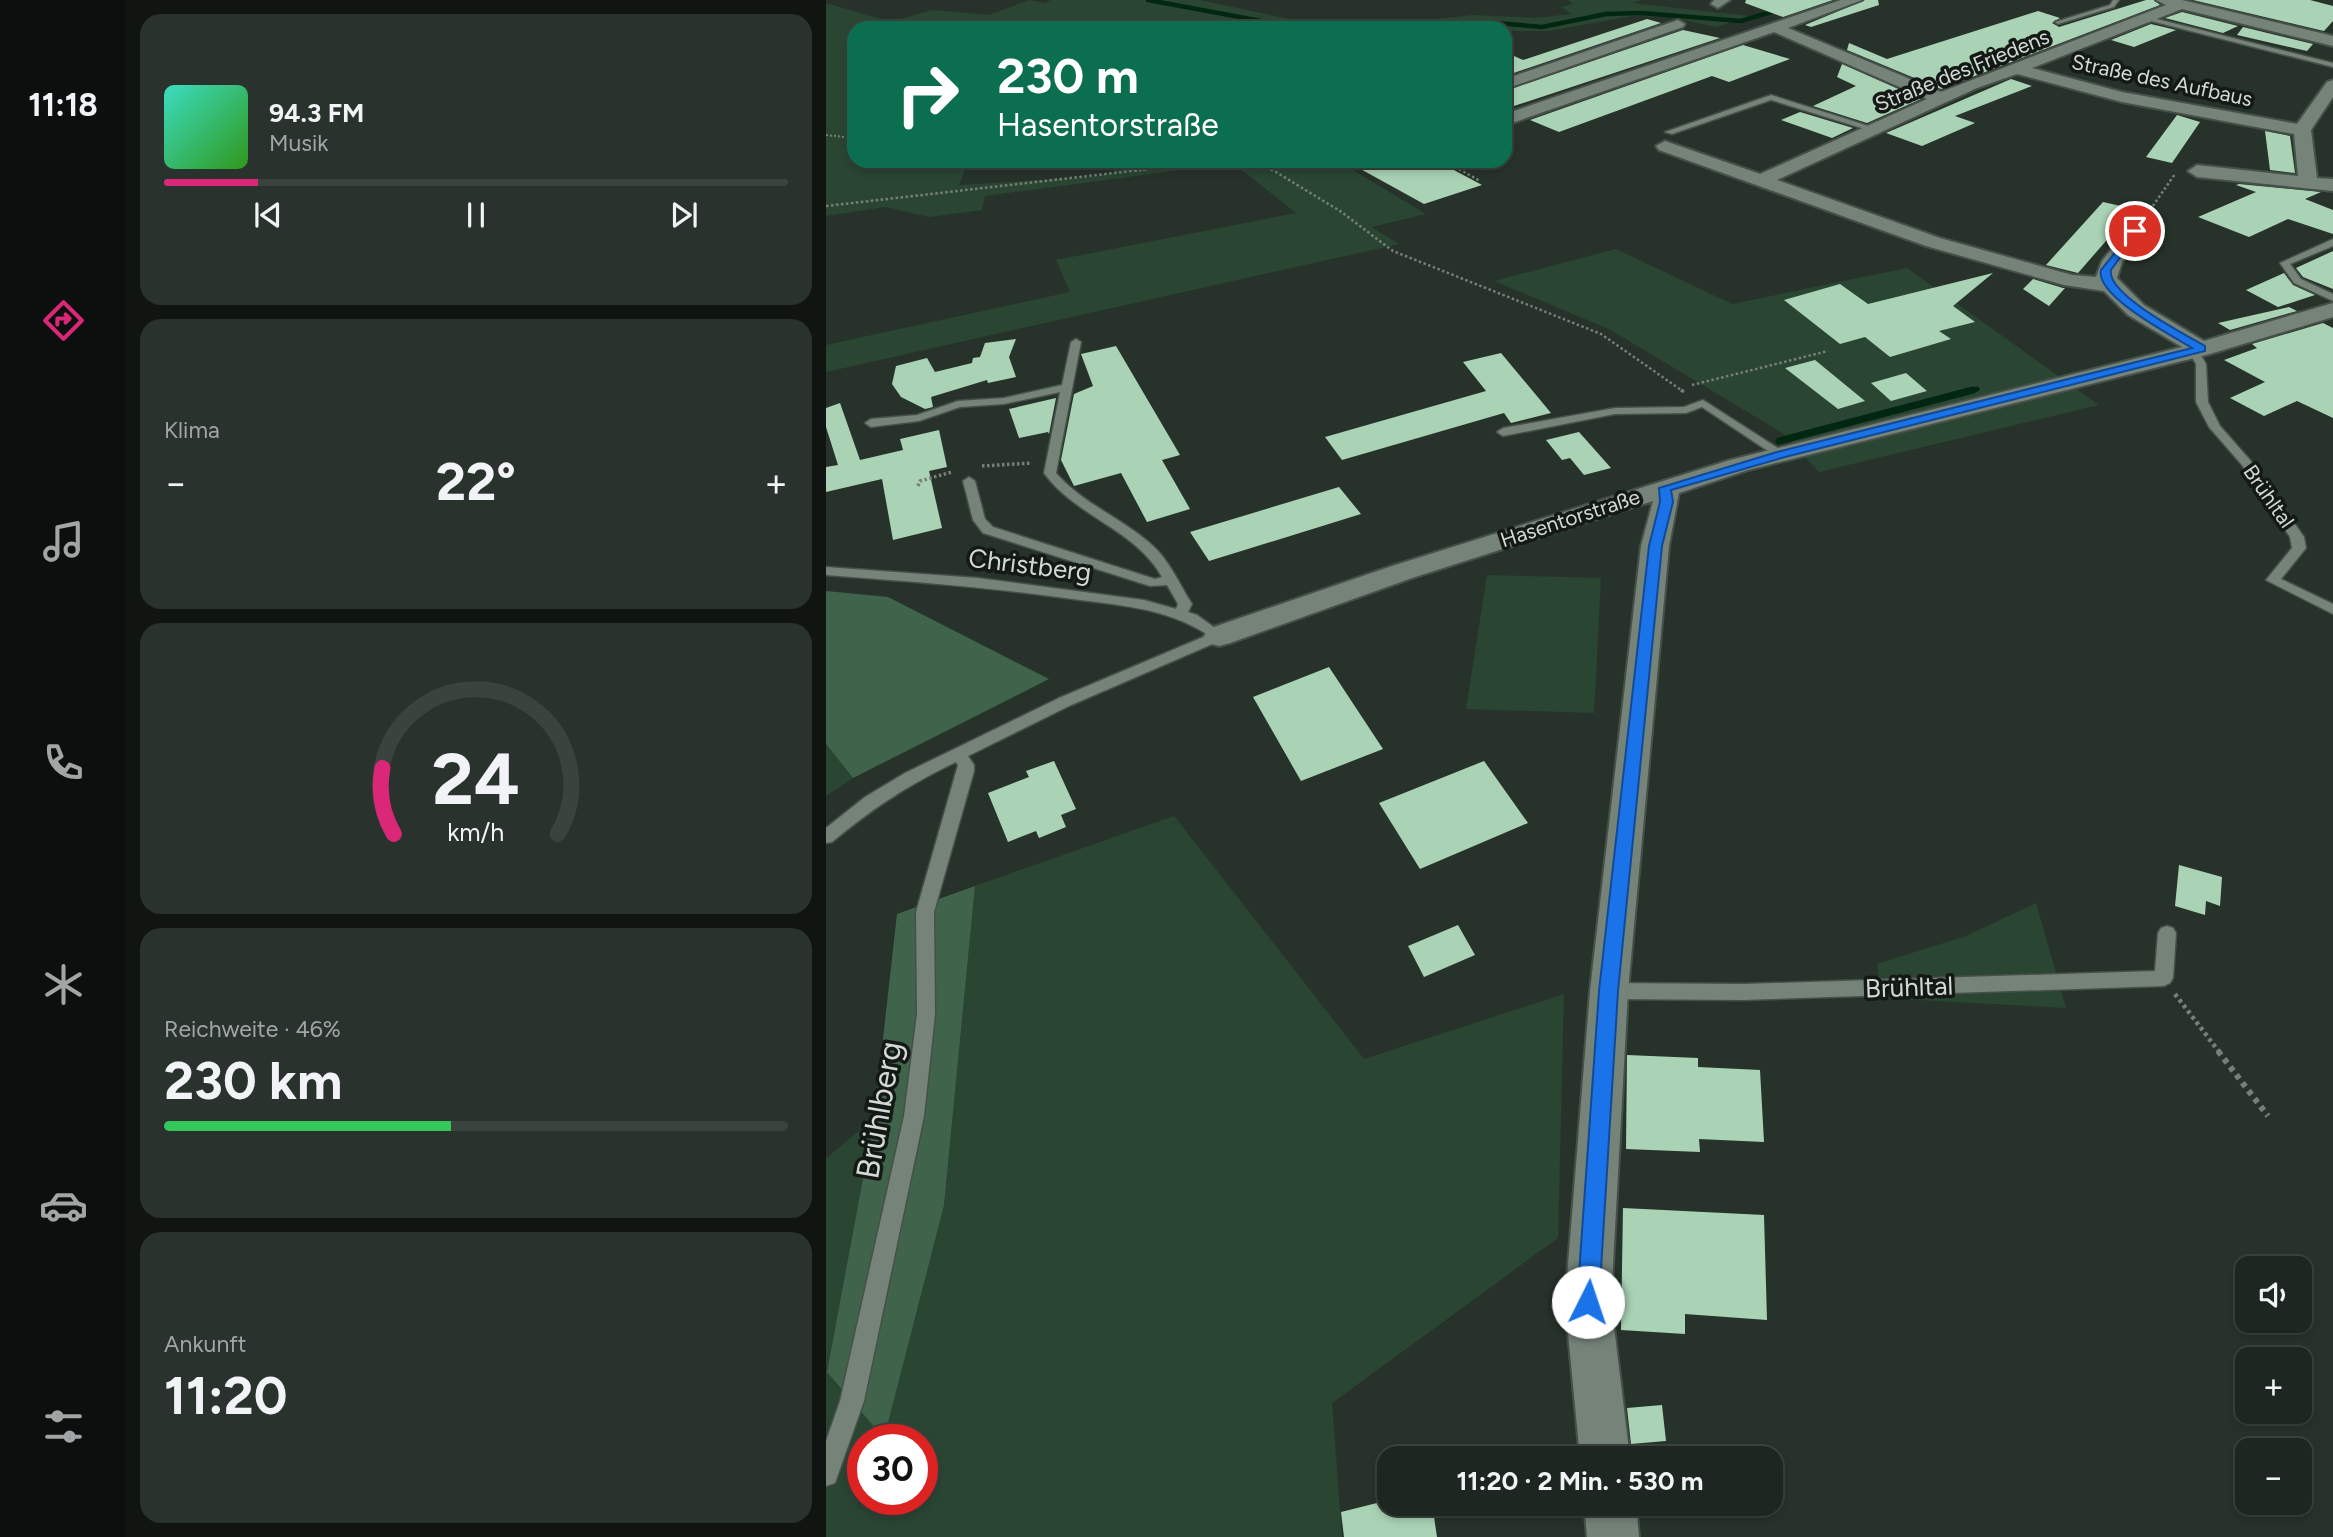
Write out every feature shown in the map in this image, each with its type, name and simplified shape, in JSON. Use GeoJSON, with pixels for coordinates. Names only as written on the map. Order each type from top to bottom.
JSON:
{"type":"FeatureCollection","features":[{"type":"Feature","properties":{"kind":"street"},"geometry":{"type":"LineString","coordinates":[[1512,113],[1855,0]]}},
{"type":"Feature","properties":{"kind":"street"},"geometry":{"type":"LineString","coordinates":[[2163,0],[2330,37]]}},
{"type":"Feature","properties":{"kind":"street","name":"Straße des Friedens"},"geometry":{"type":"LineString","coordinates":[[1760,180],[1940,98],[2181,5]]}},
{"type":"Feature","properties":{"kind":"street"},"geometry":{"type":"LineString","coordinates":[[1512,82],[1678,24]]}},
{"type":"Feature","properties":{"kind":"street"},"geometry":{"type":"LineString","coordinates":[[1772,26],[1940,98]]}},
{"type":"Feature","properties":{"kind":"street","name":"Straße des Aufbaus"},"geometry":{"type":"LineString","coordinates":[[2015,68],[2164,108],[2302,130]]}},
{"type":"Feature","properties":{"kind":"street"},"geometry":{"type":"LineString","coordinates":[[2308,183],[2302,130],[2333,85]]}},
{"type":"Feature","properties":{"kind":"street"},"geometry":{"type":"LineString","coordinates":[[1667,139],[1760,180],[1933,242],[2074,282],[2110,285]]}},
{"type":"Feature","properties":{"kind":"street"},"geometry":{"type":"LineString","coordinates":[[2197,171],[2333,185]]}},
{"type":"Feature","properties":{"kind":"street"},"geometry":{"type":"LineString","coordinates":[[2141,223],[2105,275],[2110,285],[2130,305],[2197,350]]}},
{"type":"Feature","properties":{"kind":"street","name":"Hasentorstraße"},"geometry":{"type":"LineString","coordinates":[[1219,636],[1402,572],[1781,454],[2197,350],[2333,310]]}},
{"type":"Feature","properties":{"kind":"street"},"geometry":{"type":"LineString","coordinates":[[1604,1446],[1588,1302],[1609,991],[1656,546],[1666,502],[1665,488]]}},
{"type":"Feature","properties":{"kind":"street"},"geometry":{"type":"LineString","coordinates":[[1611,1516],[1613,1537]]}},
{"type":"Feature","properties":{"kind":"lane"},"geometry":{"type":"LineString","coordinates":[[2058,22],[2112,6],[2116,0]]}},
{"type":"Feature","properties":{"kind":"lane"},"geometry":{"type":"LineString","coordinates":[[2149,19],[2333,65]]}},
{"type":"Feature","properties":{"kind":"lane"},"geometry":{"type":"LineString","coordinates":[[1667,139],[1771,97],[1874,129]]}},
{"type":"Feature","properties":{"kind":"lane"},"geometry":{"type":"LineString","coordinates":[[2333,242],[2285,263],[2286,270],[2299,283],[2333,298]]}},
{"type":"Feature","properties":{"kind":"lane"},"geometry":{"type":"LineString","coordinates":[[1076,342],[1050,473],[1064,493],[1126,530],[1152,551],[1185,604],[1181,613]]}},
{"type":"Feature","properties":{"kind":"lane","name":"Brühltal"},"geometry":{"type":"LineString","coordinates":[[2197,350],[2201,364],[2202,402],[2215,427],[2246,463],[2297,537],[2299,548],[2273,580],[2333,610]]}},
{"type":"Feature","properties":{"kind":"lane"},"geometry":{"type":"LineString","coordinates":[[871,423],[919,418],[958,404],[1004,401],[1066,387]]}},
{"type":"Feature","properties":{"kind":"lane"},"geometry":{"type":"LineString","coordinates":[[1503,432],[1615,411],[1686,410],[1703,403],[1781,454]]}},
{"type":"Feature","properties":{"kind":"lane"},"geometry":{"type":"LineString","coordinates":[[966,476],[979,520],[993,532],[1155,583],[1169,580]]}},
{"type":"Feature","properties":{"kind":"lane","name":"Christberg"},"geometry":{"type":"LineString","coordinates":[[826,571],[978,582],[1144,604],[1181,613],[1207,625],[1219,636]]}},
{"type":"Feature","properties":{"kind":"lane"},"geometry":{"type":"LineString","coordinates":[[826,837],[896,785],[1064,702],[1219,636]]}},
{"type":"Feature","properties":{"kind":"lane","name":"Brühlberg"},"geometry":{"type":"LineString","coordinates":[[826,1474],[852,1401],[914,1116],[926,1014],[925,912],[966,768],[959,754]]}},
{"type":"Feature","properties":{"kind":"lane"},"geometry":{"type":"LineString","coordinates":[[2164,978],[2167,933]]}},
{"type":"Feature","properties":{"kind":"lane","name":"Brühltal"},"geometry":{"type":"LineString","coordinates":[[1609,991],[1744,992],[2164,978]]}},
{"type":"Feature","properties":{"kind":"path"},"geometry":{"type":"LineString","coordinates":[[826,135],[847,137]]}},
{"type":"Feature","properties":{"kind":"path"},"geometry":{"type":"LineString","coordinates":[[1119,168],[1141,171]]}},
{"type":"Feature","properties":{"kind":"path"},"geometry":{"type":"LineString","coordinates":[[826,206],[958,188],[1089,179],[1161,168]]}},
{"type":"Feature","properties":{"kind":"path"},"geometry":{"type":"LineString","coordinates":[[1269,168],[1340,211],[1393,251],[1601,334],[1703,403]]}},
{"type":"Feature","properties":{"kind":"path"},"geometry":{"type":"LineString","coordinates":[[1457,168],[1480,181]]}},
{"type":"Feature","properties":{"kind":"path"},"geometry":{"type":"LineString","coordinates":[[2141,223],[2174,175],[2197,171]]}},
{"type":"Feature","properties":{"kind":"path"},"geometry":{"type":"LineString","coordinates":[[1681,390],[1828,351]]}},
{"type":"Feature","properties":{"kind":"path"},"geometry":{"type":"LineString","coordinates":[[918,486],[920,481],[966,476],[970,467],[1019,466],[1051,461]]}},
{"type":"Feature","properties":{"kind":"path"},"geometry":{"type":"LineString","coordinates":[[2164,978],[2192,1020],[2268,1116]]}},
{"type":"Feature","properties":{"kind":"green space"},"geometry":{"type":"Polygon","coordinates":[[[1029,0],[1044,3],[1051,0],[1199,0],[1299,21],[894,21],[932,10],[989,15],[1029,0]]]}},
{"type":"Feature","properties":{"kind":"green space"},"geometry":{"type":"Polygon","coordinates":[[[1568,0],[1641,0],[1632,3],[1749,16],[1716,27],[1671,17],[1633,16],[1548,31],[1512,31],[1512,21],[1419,21],[1473,15],[1535,18],[1571,14],[1561,7],[1573,4],[1568,0]]]}},
{"type":"Feature","properties":{"kind":"green space"},"geometry":{"type":"Polygon","coordinates":[[[826,3],[888,21],[847,21],[847,168],[965,168],[959,185],[1091,177],[1115,172],[1111,168],[1195,168],[985,196],[982,210],[929,217],[885,207],[826,216],[826,3]]]}},
{"type":"Feature","properties":{"kind":"green space"},"geometry":{"type":"Polygon","coordinates":[[[1239,168],[1350,168],[1426,214],[1371,227],[1399,244],[826,372],[826,345],[1070,292],[1056,260],[1296,213],[1239,168]]]}},
{"type":"Feature","properties":{"kind":"green space"},"geometry":{"type":"Polygon","coordinates":[[[1616,249],[1732,304],[1907,268],[2099,405],[1819,472],[1781,432],[1609,329],[1494,281],[1616,249]]]}},
{"type":"Feature","properties":{"kind":"green space"},"geometry":{"type":"Polygon","coordinates":[[[1487,575],[1601,578],[1594,713],[1466,709],[1487,575]]]}},
{"type":"Feature","properties":{"kind":"green space"},"geometry":{"type":"Polygon","coordinates":[[[826,591],[888,597],[1049,679],[853,778],[826,744],[826,591]]]}},
{"type":"Feature","properties":{"kind":"green space"},"geometry":{"type":"Polygon","coordinates":[[[826,744],[853,778],[826,796],[826,744]]]}},
{"type":"Feature","properties":{"kind":"green space"},"geometry":{"type":"Polygon","coordinates":[[[1174,816],[1364,1059],[1564,994],[1558,1238],[1332,1403],[1342,1537],[826,1537],[826,1158],[874,1119],[827,1372],[944,1205],[975,886],[1174,816]]]}},
{"type":"Feature","properties":{"kind":"green space"},"geometry":{"type":"Polygon","coordinates":[[[975,886],[944,1205],[888,1424],[872,1424],[827,1372],[874,1119],[897,914],[975,886]]]}},
{"type":"Feature","properties":{"kind":"green space"},"geometry":{"type":"Polygon","coordinates":[[[2036,903],[2066,1008],[1882,998],[1877,964],[1966,936],[2036,903]]]}},
{"type":"Feature","properties":{"kind":"building"},"geometry":{"type":"Polygon","coordinates":[[[1746,0],[1833,0],[1783,17],[1745,3],[1746,0]]]}},
{"type":"Feature","properties":{"kind":"building"},"geometry":{"type":"Polygon","coordinates":[[[1865,0],[1878,0],[1879,5],[1811,27],[1805,25],[1865,0]]]}},
{"type":"Feature","properties":{"kind":"building"},"geometry":{"type":"Polygon","coordinates":[[[2146,0],[2154,0],[2160,5],[1941,89],[1847,50],[1849,43],[1887,59],[2038,11],[2060,18],[2052,23],[2059,27],[2146,0]]]}},
{"type":"Feature","properties":{"kind":"building"},"geometry":{"type":"Polygon","coordinates":[[[2193,0],[2310,0],[2333,6],[2333,21],[2324,31],[2193,0]]]}},
{"type":"Feature","properties":{"kind":"building"},"geometry":{"type":"Polygon","coordinates":[[[2182,12],[2238,26],[2223,33],[2165,18],[2182,12]]]}},
{"type":"Feature","properties":{"kind":"building"},"geometry":{"type":"Polygon","coordinates":[[[1647,19],[1661,23],[1512,74],[1512,55],[1523,60],[1647,19]]]}},
{"type":"Feature","properties":{"kind":"building"},"geometry":{"type":"Polygon","coordinates":[[[2151,24],[2176,30],[2134,47],[2111,40],[2151,24]]]}},
{"type":"Feature","properties":{"kind":"building"},"geometry":{"type":"Polygon","coordinates":[[[2243,27],[2313,44],[2307,51],[2237,35],[2243,27]]]}},
{"type":"Feature","properties":{"kind":"building"},"geometry":{"type":"Polygon","coordinates":[[[1683,30],[1720,38],[1512,107],[1512,89],[1683,30]]]}},
{"type":"Feature","properties":{"kind":"building"},"geometry":{"type":"Polygon","coordinates":[[[1743,45],[1790,59],[1729,82],[1712,76],[1559,132],[1530,120],[1743,45]]]}},
{"type":"Feature","properties":{"kind":"building"},"geometry":{"type":"Polygon","coordinates":[[[1842,64],[1921,99],[1867,123],[1813,106],[1856,86],[1837,77],[1842,64]]]}},
{"type":"Feature","properties":{"kind":"building"},"geometry":{"type":"Polygon","coordinates":[[[2011,79],[2032,86],[1955,116],[1975,123],[1922,146],[1886,133],[2011,79]]]}},
{"type":"Feature","properties":{"kind":"building"},"geometry":{"type":"Polygon","coordinates":[[[1800,112],[1853,128],[1832,138],[1781,120],[1800,112]]]}},
{"type":"Feature","properties":{"kind":"building"},"geometry":{"type":"Polygon","coordinates":[[[2177,115],[2200,122],[2172,163],[2146,157],[2177,115]]]}},
{"type":"Feature","properties":{"kind":"building"},"geometry":{"type":"Polygon","coordinates":[[[2265,131],[2290,136],[2295,173],[2270,170],[2265,131]]]}},
{"type":"Feature","properties":{"kind":"building"},"geometry":{"type":"Polygon","coordinates":[[[1359,168],[1450,168],[1482,185],[1424,204],[1359,168]]]}},
{"type":"Feature","properties":{"kind":"building"},"geometry":{"type":"Polygon","coordinates":[[[2236,185],[2321,192],[2305,199],[2333,210],[2333,234],[2288,219],[2249,237],[2198,217],[2256,192],[2236,185]]]}},
{"type":"Feature","properties":{"kind":"building"},"geometry":{"type":"Polygon","coordinates":[[[2103,202],[2134,209],[2078,273],[2046,265],[2103,202]]]}},
{"type":"Feature","properties":{"kind":"building"},"geometry":{"type":"Polygon","coordinates":[[[2333,251],[2333,289],[2303,277],[2296,268],[2333,251]]]}},
{"type":"Feature","properties":{"kind":"building"},"geometry":{"type":"Polygon","coordinates":[[[1993,273],[1953,306],[1975,322],[1939,331],[1951,339],[1890,357],[1865,337],[1840,344],[1784,300],[1840,284],[1868,304],[1993,273]]]}},
{"type":"Feature","properties":{"kind":"building"},"geometry":{"type":"Polygon","coordinates":[[[2284,273],[2293,285],[2315,295],[2278,307],[2246,290],[2284,273]]]}},
{"type":"Feature","properties":{"kind":"building"},"geometry":{"type":"Polygon","coordinates":[[[2033,279],[2065,288],[2049,306],[2023,289],[2033,279]]]}},
{"type":"Feature","properties":{"kind":"building"},"geometry":{"type":"Polygon","coordinates":[[[2289,307],[2297,311],[2230,330],[2218,323],[2289,307]]]}},
{"type":"Feature","properties":{"kind":"building"},"geometry":{"type":"Polygon","coordinates":[[[2323,323],[2333,328],[2333,418],[2297,401],[2264,416],[2230,398],[2265,382],[2224,360],[2257,348],[2252,344],[2323,323]]]}},
{"type":"Feature","properties":{"kind":"building"},"geometry":{"type":"Polygon","coordinates":[[[1016,339],[1009,357],[1016,377],[988,383],[987,380],[931,397],[933,407],[925,409],[901,397],[892,384],[896,366],[927,358],[935,372],[972,363],[973,358],[980,357],[985,343],[1016,339]]]}},
{"type":"Feature","properties":{"kind":"building"},"geometry":{"type":"Polygon","coordinates":[[[1116,346],[1180,455],[1162,460],[1190,509],[1147,522],[1121,473],[1074,486],[1061,460],[1074,394],[1093,386],[1081,354],[1116,346]]]}},
{"type":"Feature","properties":{"kind":"building"},"geometry":{"type":"Polygon","coordinates":[[[1501,353],[1551,413],[1511,423],[1504,413],[1342,460],[1325,437],[1486,391],[1463,362],[1501,353]]]}},
{"type":"Feature","properties":{"kind":"building"},"geometry":{"type":"Polygon","coordinates":[[[1815,360],[1865,401],[1838,409],[1785,368],[1815,360]]]}},
{"type":"Feature","properties":{"kind":"building"},"geometry":{"type":"Polygon","coordinates":[[[1906,373],[1927,391],[1891,401],[1871,383],[1906,373]]]}},
{"type":"Feature","properties":{"kind":"building"},"geometry":{"type":"Polygon","coordinates":[[[1056,398],[1049,434],[1048,432],[1019,438],[1009,409],[1056,398]]]}},
{"type":"Feature","properties":{"kind":"building"},"geometry":{"type":"Polygon","coordinates":[[[840,403],[860,460],[903,450],[900,439],[939,430],[947,467],[929,471],[942,528],[893,540],[882,479],[826,492],[826,467],[838,465],[826,427],[826,408],[840,403]]]}},
{"type":"Feature","properties":{"kind":"building"},"geometry":{"type":"Polygon","coordinates":[[[1579,432],[1611,468],[1584,475],[1570,458],[1562,460],[1546,440],[1579,432]]]}},
{"type":"Feature","properties":{"kind":"building"},"geometry":{"type":"Polygon","coordinates":[[[1339,487],[1361,514],[1209,561],[1190,532],[1339,487]]]}},
{"type":"Feature","properties":{"kind":"building"},"geometry":{"type":"Polygon","coordinates":[[[1329,667],[1383,749],[1301,781],[1253,697],[1329,667]]]}},
{"type":"Feature","properties":{"kind":"building"},"geometry":{"type":"Polygon","coordinates":[[[1054,761],[1076,809],[1061,815],[1066,827],[1039,838],[1036,831],[1008,842],[988,793],[1029,777],[1026,771],[1054,761]]]}},
{"type":"Feature","properties":{"kind":"building"},"geometry":{"type":"Polygon","coordinates":[[[1484,761],[1528,823],[1420,869],[1379,803],[1484,761]]]}},
{"type":"Feature","properties":{"kind":"building"},"geometry":{"type":"Polygon","coordinates":[[[2179,865],[2222,877],[2220,906],[2206,901],[2205,915],[2175,906],[2179,865]]]}},
{"type":"Feature","properties":{"kind":"building"},"geometry":{"type":"Polygon","coordinates":[[[1458,925],[1475,955],[1424,977],[1408,946],[1458,925]]]}},
{"type":"Feature","properties":{"kind":"building"},"geometry":{"type":"Polygon","coordinates":[[[1627,1055],[1698,1058],[1698,1067],[1760,1070],[1764,1142],[1699,1139],[1700,1152],[1626,1149],[1627,1055]]]}},
{"type":"Feature","properties":{"kind":"building"},"geometry":{"type":"Polygon","coordinates":[[[1623,1208],[1764,1215],[1767,1320],[1685,1314],[1685,1334],[1621,1330],[1623,1208]]]}},
{"type":"Feature","properties":{"kind":"building"},"geometry":{"type":"Polygon","coordinates":[[[1662,1405],[1666,1441],[1631,1444],[1627,1408],[1662,1405]]]}},
{"type":"Feature","properties":{"kind":"building"},"geometry":{"type":"Polygon","coordinates":[[[1377,1503],[1377,1516],[1434,1516],[1437,1537],[1344,1537],[1341,1512],[1377,1503]]]}},
{"type":"Feature","properties":{"kind":"waterway"},"geometry":{"type":"LineString","coordinates":[[1148,0],[1261,21]]}},
{"type":"Feature","properties":{"kind":"waterway"},"geometry":{"type":"LineString","coordinates":[[1512,24],[1542,27],[1606,14],[1641,13],[1741,21],[1781,9]]}},
{"type":"Feature","properties":{"kind":"waterway"},"geometry":{"type":"LineString","coordinates":[[1966,392],[1977,389]]}},
{"type":"Feature","properties":{"kind":"waterway"},"geometry":{"type":"LineString","coordinates":[[1779,441],[1973,390]]}},
{"type":"Feature","properties":{"kind":"route"},"geometry":{"type":"LineString","coordinates":[[1588,1302],[1609,991],[1656,546],[1666,502],[1665,488],[1781,454],[2202,349],[2130,305],[2110,285],[2105,275],[2106,270],[2135,231]]}}]}
